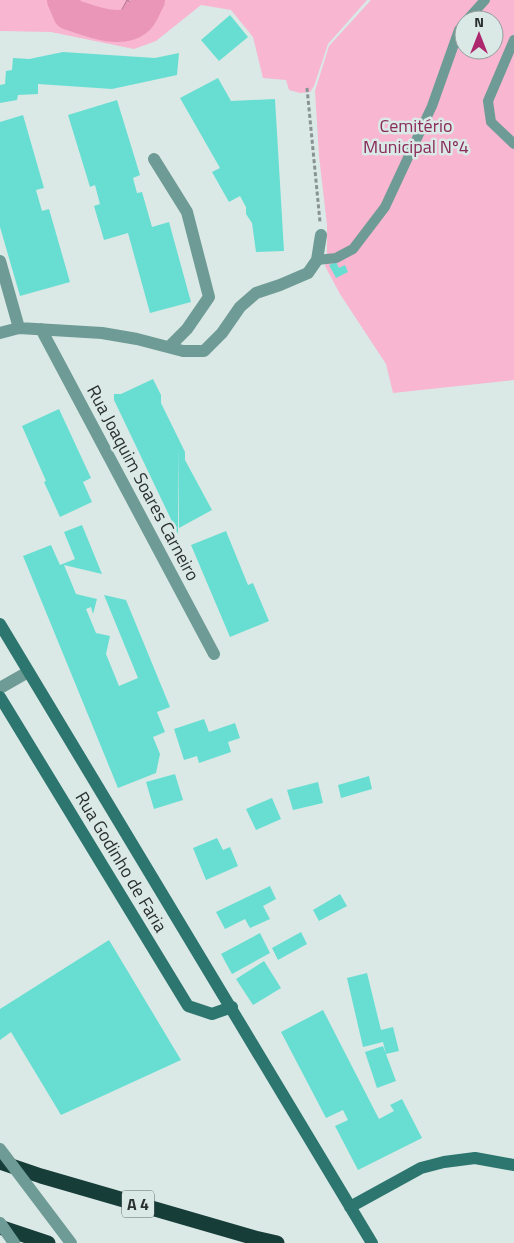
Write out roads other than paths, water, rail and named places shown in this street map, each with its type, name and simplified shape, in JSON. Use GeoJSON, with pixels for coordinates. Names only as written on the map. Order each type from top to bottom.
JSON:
{"type":"FeatureCollection","features":[{"type":"Feature","properties":{"kind":"highway","name":"A 4"},"geometry":{"type":"LineString","coordinates":[[0,1162],[50,1179],[277,1243]]}},
{"type":"Feature","properties":{"kind":"highway"},"geometry":{"type":"LineString","coordinates":[[0,1227],[48,1243]]}},
{"type":"Feature","properties":{"kind":"main road","name":"Rua Godinho de Faria"},"geometry":{"type":"LineString","coordinates":[[0,624],[232,1007],[372,1243]]}},
{"type":"Feature","properties":{"kind":"main road","name":"Rua Godinho de Faria"},"geometry":{"type":"LineString","coordinates":[[0,697],[188,1006],[212,1014],[232,1007]]}},
{"type":"Feature","properties":{"kind":"main road"},"geometry":{"type":"LineString","coordinates":[[350,1207],[420,1168],[444,1162],[475,1158],[514,1165]]}},
{"type":"Feature","properties":{"kind":"street"},"geometry":{"type":"LineString","coordinates":[[154,159],[187,212],[209,297],[187,329],[169,347]]}},
{"type":"Feature","properties":{"kind":"street"},"geometry":{"type":"LineString","coordinates":[[0,332],[19,328],[102,333],[137,339],[183,351],[204,351],[222,333],[240,306],[256,293],[308,273],[317,260],[321,235]]}},
{"type":"Feature","properties":{"kind":"street"},"geometry":{"type":"LineString","coordinates":[[0,261],[19,328]]}},
{"type":"Feature","properties":{"kind":"street","name":"Rua Joaquim Soares Carneiro"},"geometry":{"type":"LineString","coordinates":[[41,329],[214,654]]}},
{"type":"Feature","properties":{"kind":"street"},"geometry":{"type":"LineString","coordinates":[[0,688],[28,672]]}},
{"type":"Feature","properties":{"kind":"street"},"geometry":{"type":"LineString","coordinates":[[0,1149],[71,1243]]}},
{"type":"Feature","properties":{"kind":"street"},"geometry":{"type":"LineString","coordinates":[[0,1223],[14,1243]]}},
{"type":"Feature","properties":{"kind":"lane"},"geometry":{"type":"LineString","coordinates":[[476,10],[485,0]]}},
{"type":"Feature","properties":{"kind":"lane"},"geometry":{"type":"LineString","coordinates":[[514,40],[488,101],[492,122],[514,144]]}},
{"type":"Feature","properties":{"kind":"lane"},"geometry":{"type":"LineString","coordinates":[[317,260],[336,258],[353,249],[385,208],[432,106],[454,44]]}},
{"type":"Feature","properties":{"kind":"waterway"},"geometry":{"type":"LineString","coordinates":[[63,0],[69,14],[113,26],[130,24],[137,20],[149,0]]}},
{"type":"Feature","properties":{"kind":"park label","name":"Cemitério Municipal Nº4"},"geometry":{"type":"Point","coordinates":[416,136]}}]}
